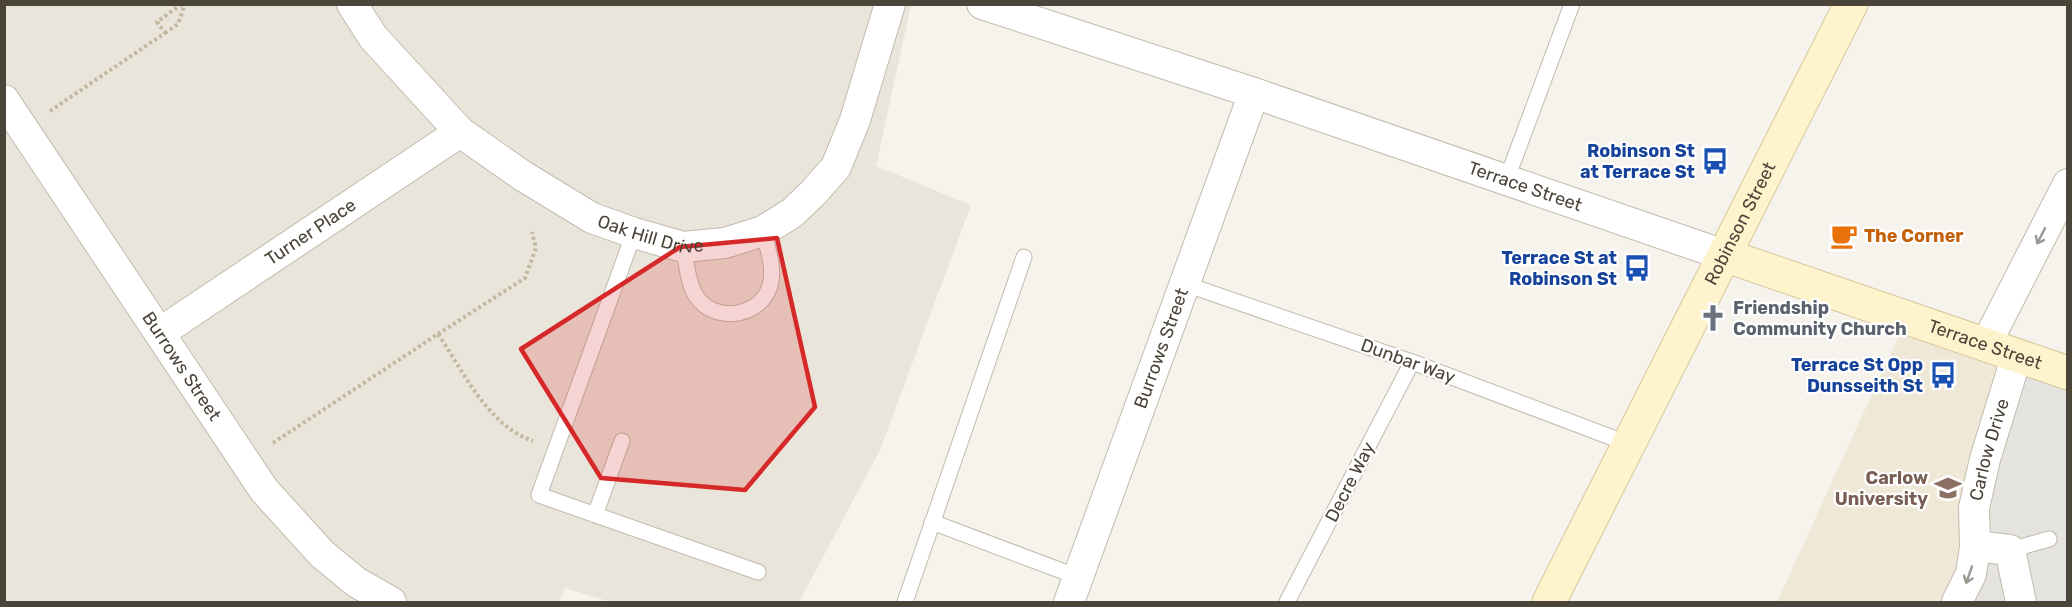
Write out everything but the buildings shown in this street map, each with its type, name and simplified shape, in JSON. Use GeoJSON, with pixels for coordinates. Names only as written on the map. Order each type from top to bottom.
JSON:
{"type":"FeatureCollection","features":[{"type":"Feature","properties":{"kind":"street","name":"Oak Hill Drive"},"geometry":{"type":"LineString","coordinates":[[352,4],[373,37],[459,132],[592,218],[683,247],[724,243],[763,231],[792,213],[836,167],[855,120],[890,4]]}},
{"type":"Feature","properties":{"kind":"street","name":"Terrace Street"},"geometry":{"type":"LineString","coordinates":[[982,4],[1254,93],[2067,373]]}},
{"type":"Feature","properties":{"kind":"street","name":"Robinson Street"},"geometry":{"type":"LineString","coordinates":[[1549,603],[1851,4]]}},
{"type":"Feature","properties":{"kind":"street","name":"Burrows Street"},"geometry":{"type":"LineString","coordinates":[[1074,590],[1254,93]]}},
{"type":"Feature","properties":{"kind":"street","name":"Burrows Street"},"geometry":{"type":"LineString","coordinates":[[4,100],[264,490],[322,554],[356,582],[392,603]]}},
{"type":"Feature","properties":{"kind":"street","name":"Turner Place"},"geometry":{"type":"LineString","coordinates":[[160,332],[459,132]]}},
{"type":"Feature","properties":{"kind":"street"},"geometry":{"type":"LineString","coordinates":[[1986,344],[2067,184]]}},
{"type":"Feature","properties":{"kind":"street","name":"Carlow Drive"},"geometry":{"type":"LineString","coordinates":[[1957,603],[1971,574],[1975,546],[1974,508],[1985,459],[2017,355]]}},
{"type":"Feature","properties":{"kind":"street"},"geometry":{"type":"LineString","coordinates":[[1975,546],[2010,550],[2021,603]]}},
{"type":"Feature","properties":{"kind":"lane"},"geometry":{"type":"LineString","coordinates":[[1506,181],[1572,4]]}},
{"type":"Feature","properties":{"kind":"lane"},"geometry":{"type":"LineString","coordinates":[[683,247],[696,296],[705,306],[716,312],[729,315],[742,313],[755,307],[765,296],[771,282],[771,267],[763,231]]}},
{"type":"Feature","properties":{"kind":"lane"},"geometry":{"type":"LineString","coordinates":[[634,233],[539,495],[758,572]]}},
{"type":"Feature","properties":{"kind":"lane"},"geometry":{"type":"LineString","coordinates":[[905,603],[1024,256]]}},
{"type":"Feature","properties":{"kind":"lane","name":"Dunbar Way"},"geometry":{"type":"LineString","coordinates":[[1185,284],[1412,362],[1629,444]]}},
{"type":"Feature","properties":{"kind":"lane","name":"Decre Way"},"geometry":{"type":"LineString","coordinates":[[1287,603],[1412,362]]}},
{"type":"Feature","properties":{"kind":"lane"},"geometry":{"type":"LineString","coordinates":[[595,515],[622,441]]}},
{"type":"Feature","properties":{"kind":"lane"},"geometry":{"type":"LineString","coordinates":[[932,522],[1074,590]]}},
{"type":"Feature","properties":{"kind":"lane"},"geometry":{"type":"LineString","coordinates":[[2010,550],[2049,539]]}},
{"type":"Feature","properties":{"kind":"path"},"geometry":{"type":"LineString","coordinates":[[165,33],[157,22],[184,4]]}},
{"type":"Feature","properties":{"kind":"path"},"geometry":{"type":"LineString","coordinates":[[50,111],[178,24],[184,4]]}},
{"type":"Feature","properties":{"kind":"path"},"geometry":{"type":"LineString","coordinates":[[273,443],[525,278],[536,248],[532,232]]}},
{"type":"Feature","properties":{"kind":"path"},"geometry":{"type":"LineString","coordinates":[[438,334],[490,412],[506,428],[537,442]]}},
{"type":"Feature","properties":{"kind":"highlighted area"},"geometry":{"type":"Polygon","coordinates":[[[777,238],[815,407],[745,490],[601,478],[521,349],[680,247],[777,238]]]}},
{"type":"Feature","properties":{"kind":"shaded area"},"geometry":{"type":"Polygon","coordinates":[[[4,5],[911,5],[876,166],[971,205],[880,450],[799,602],[611,602],[565,588],[559,602],[5,602],[4,5]]]}},
{"type":"Feature","properties":{"kind":"shaded area","name":"Carlow University"},"geometry":{"type":"Polygon","coordinates":[[[1907,318],[2067,374],[2067,602],[1777,602],[1907,318]]]}},
{"type":"Feature","properties":{"kind":"shaded area"},"geometry":{"type":"Polygon","coordinates":[[[2017,355],[2067,373],[2067,602],[1957,602],[2017,355]]]}},
{"type":"Feature","properties":{"kind":"place","name":"Robinson St at Terrace St"},"geometry":{"type":"Point","coordinates":[1715,161]}},
{"type":"Feature","properties":{"kind":"place","name":"The Corner"},"geometry":{"type":"Point","coordinates":[1844,236]}},
{"type":"Feature","properties":{"kind":"place","name":"Terrace St at Robinson St"},"geometry":{"type":"Point","coordinates":[1637,268]}},
{"type":"Feature","properties":{"kind":"place","name":"Friendship Community Church"},"geometry":{"type":"Point","coordinates":[1713,318]}},
{"type":"Feature","properties":{"kind":"place","name":"Terrace St Opp Dunsseith St"},"geometry":{"type":"Point","coordinates":[1943,375]}},
{"type":"Feature","properties":{"kind":"place","name":"Carlow University"},"geometry":{"type":"Point","coordinates":[1948,488]}}]}
